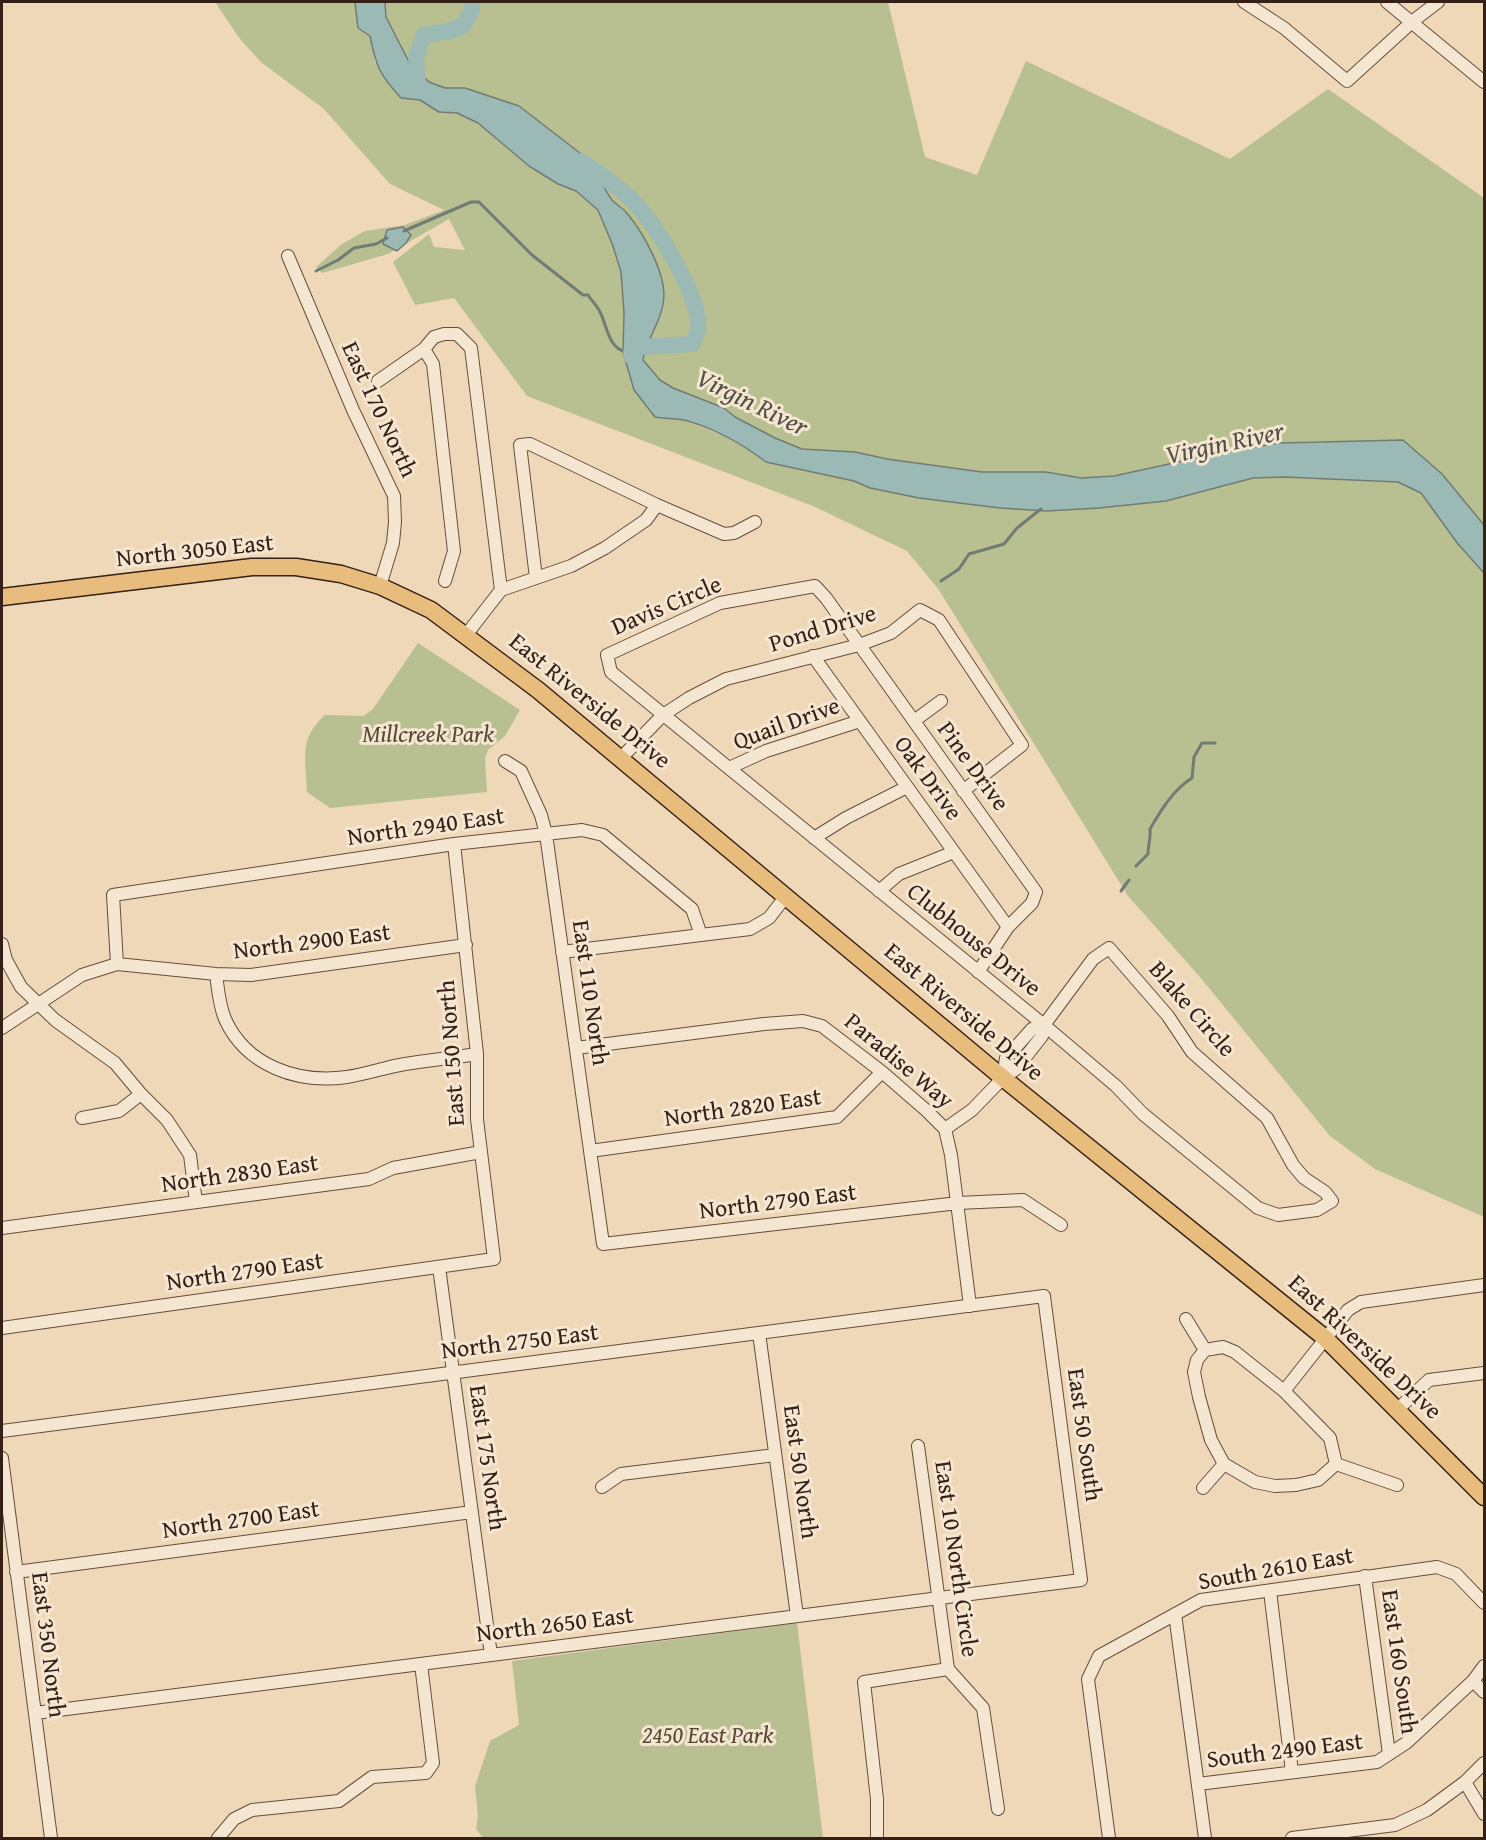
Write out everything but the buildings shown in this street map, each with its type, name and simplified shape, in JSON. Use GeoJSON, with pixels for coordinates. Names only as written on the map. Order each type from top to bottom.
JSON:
{"type":"FeatureCollection","features":[{"type":"Feature","properties":{"kind":"main road","name":"North 3050 East"},"geometry":{"type":"LineString","coordinates":[[2,597],[252,567],[296,567],[341,574],[386,589]]}},
{"type":"Feature","properties":{"kind":"main road","name":"East Riverside Drive"},"geometry":{"type":"LineString","coordinates":[[386,589],[431,610],[512,668],[1003,1078],[1325,1338],[1482,1490]]}},
{"type":"Feature","properties":{"kind":"street"},"geometry":{"type":"LineString","coordinates":[[1244,2],[1284,28],[1347,81],[1413,21],[1438,2]]}},
{"type":"Feature","properties":{"kind":"street"},"geometry":{"type":"LineString","coordinates":[[1387,2],[1485,82]]}},
{"type":"Feature","properties":{"kind":"street","name":"East 170 North"},"geometry":{"type":"LineString","coordinates":[[288,256],[340,380],[394,496],[395,522],[386,589]]}},
{"type":"Feature","properties":{"kind":"street"},"geometry":{"type":"LineString","coordinates":[[378,381],[424,349],[434,337],[457,334],[471,348],[501,590]]}},
{"type":"Feature","properties":{"kind":"street"},"geometry":{"type":"LineString","coordinates":[[424,349],[433,364],[454,551],[445,581]]}},
{"type":"Feature","properties":{"kind":"street"},"geometry":{"type":"LineString","coordinates":[[536,578],[520,445],[530,444],[657,505],[724,534],[734,533],[755,522]]}},
{"type":"Feature","properties":{"kind":"street"},"geometry":{"type":"LineString","coordinates":[[466,635],[501,590],[571,567],[605,548],[646,520],[657,505]]}},
{"type":"Feature","properties":{"kind":"street","name":"Pine Drive"},"geometry":{"type":"LineString","coordinates":[[815,586],[826,598],[1036,892],[1032,903],[1008,927],[978,972]]}},
{"type":"Feature","properties":{"kind":"street","name":"Davis Circle"},"geometry":{"type":"LineString","coordinates":[[607,656],[720,603],[815,586]]}},
{"type":"Feature","properties":{"kind":"street","name":"Pond Drive"},"geometry":{"type":"LineString","coordinates":[[621,758],[663,715],[726,679],[859,645],[891,633],[920,610],[939,620],[1022,744],[963,791]]}},
{"type":"Feature","properties":{"kind":"street","name":"Clubhouse Drive"},"geometry":{"type":"LineString","coordinates":[[607,656],[611,672],[1044,1025],[1116,1086],[1143,1114],[1258,1208],[1278,1215],[1317,1210],[1332,1201]]}},
{"type":"Feature","properties":{"kind":"street","name":"Oak Drive"},"geometry":{"type":"LineString","coordinates":[[813,656],[1008,927]]}},
{"type":"Feature","properties":{"kind":"street"},"geometry":{"type":"LineString","coordinates":[[914,721],[941,701]]}},
{"type":"Feature","properties":{"kind":"street","name":"Quail Drive"},"geometry":{"type":"LineString","coordinates":[[729,768],[766,751],[860,722]]}},
{"type":"Feature","properties":{"kind":"street","name":"East 110 North"},"geometry":{"type":"LineString","coordinates":[[505,761],[521,771],[541,815],[546,834],[603,1244]]}},
{"type":"Feature","properties":{"kind":"street"},"geometry":{"type":"LineString","coordinates":[[814,838],[846,818],[907,787]]}},
{"type":"Feature","properties":{"kind":"street","name":"North 2940 East"},"geometry":{"type":"LineString","coordinates":[[117,964],[112,895],[454,844],[582,830],[603,835],[693,909],[701,935]]}},
{"type":"Feature","properties":{"kind":"street","name":"East 150 North"},"geometry":{"type":"LineString","coordinates":[[454,844],[477,1054],[477,1119],[494,1259]]}},
{"type":"Feature","properties":{"kind":"street"},"geometry":{"type":"LineString","coordinates":[[879,891],[899,874],[954,852]]}},
{"type":"Feature","properties":{"kind":"street"},"geometry":{"type":"LineString","coordinates":[[562,952],[750,928],[769,918],[786,896]]}},
{"type":"Feature","properties":{"kind":"street"},"geometry":{"type":"LineString","coordinates":[[2,944],[6,960],[21,987],[55,1020],[115,1063],[167,1120],[190,1155],[196,1202]]}},
{"type":"Feature","properties":{"kind":"street","name":"North 2900 East"},"geometry":{"type":"LineString","coordinates":[[2,1028],[82,975],[117,964],[216,974],[251,975],[466,945]]}},
{"type":"Feature","properties":{"kind":"street","name":"Blake Circle"},"geometry":{"type":"LineString","coordinates":[[1044,1025],[1093,959],[1109,948],[1168,1016],[1192,1052],[1267,1118],[1293,1165],[1304,1178],[1325,1191],[1332,1201]]}},
{"type":"Feature","properties":{"kind":"street"},"geometry":{"type":"LineString","coordinates":[[216,974],[219,1001],[234,1035],[249,1053],[266,1065],[291,1075],[319,1079],[346,1077],[404,1064],[477,1054]]}},
{"type":"Feature","properties":{"kind":"street","name":"Paradise Way"},"geometry":{"type":"LineString","coordinates":[[576,1048],[764,1024],[802,1021],[822,1026],[882,1072],[945,1129],[958,1203],[970,1305]]}},
{"type":"Feature","properties":{"kind":"street"},"geometry":{"type":"LineString","coordinates":[[945,1129],[972,1110],[1003,1078],[1016,1069],[1042,1036],[1044,1025]]}},
{"type":"Feature","properties":{"kind":"street","name":"North 2820 East"},"geometry":{"type":"LineString","coordinates":[[590,1151],[837,1118],[882,1072]]}},
{"type":"Feature","properties":{"kind":"street"},"geometry":{"type":"LineString","coordinates":[[82,1118],[119,1111],[141,1094]]}},
{"type":"Feature","properties":{"kind":"street","name":"North 2830 East"},"geometry":{"type":"LineString","coordinates":[[2,1228],[369,1179],[393,1168],[481,1152]]}},
{"type":"Feature","properties":{"kind":"street","name":"North 2790 East"},"geometry":{"type":"LineString","coordinates":[[603,1244],[958,1203],[1023,1200],[1061,1225]]}},
{"type":"Feature","properties":{"kind":"street","name":"North 2790 East"},"geometry":{"type":"LineString","coordinates":[[2,1328],[494,1259]]}},
{"type":"Feature","properties":{"kind":"street","name":"East 175 North"},"geometry":{"type":"LineString","coordinates":[[439,1267],[491,1655]]}},
{"type":"Feature","properties":{"kind":"street"},"geometry":{"type":"LineString","coordinates":[[1284,1390],[1348,1310],[1362,1302],[1485,1285]]}},
{"type":"Feature","properties":{"kind":"street","name":"North 2750 East"},"geometry":{"type":"LineString","coordinates":[[2,1431],[1044,1296]]}},
{"type":"Feature","properties":{"kind":"street","name":"East 50 South"},"geometry":{"type":"LineString","coordinates":[[1044,1296],[1081,1580]]}},
{"type":"Feature","properties":{"kind":"street"},"geometry":{"type":"LineString","coordinates":[[1186,1319],[1205,1350]]}},
{"type":"Feature","properties":{"kind":"street","name":"East 50 North"},"geometry":{"type":"LineString","coordinates":[[759,1333],[797,1616]]}},
{"type":"Feature","properties":{"kind":"street"},"geometry":{"type":"LineString","coordinates":[[1223,1347],[1235,1352],[1284,1390],[1330,1438],[1335,1451],[1335,1464],[1318,1480],[1296,1485],[1275,1486],[1255,1482],[1224,1464],[1211,1440],[1194,1372],[1197,1360],[1205,1350],[1223,1347]]}},
{"type":"Feature","properties":{"kind":"street"},"geometry":{"type":"LineString","coordinates":[[1398,1409],[1429,1380],[1485,1373]]}},
{"type":"Feature","properties":{"kind":"street","name":"East 10 North Circle"},"geometry":{"type":"LineString","coordinates":[[918,1446],[948,1668],[983,1708],[998,1809]]}},
{"type":"Feature","properties":{"kind":"street"},"geometry":{"type":"LineString","coordinates":[[602,1487],[621,1474],[775,1455]]}},
{"type":"Feature","properties":{"kind":"street","name":"East 350 North"},"geometry":{"type":"LineString","coordinates":[[2,1458],[6,1530],[16,1572],[51,1839]]}},
{"type":"Feature","properties":{"kind":"street"},"geometry":{"type":"LineString","coordinates":[[1203,1488],[1224,1464]]}},
{"type":"Feature","properties":{"kind":"street"},"geometry":{"type":"LineString","coordinates":[[1335,1464],[1397,1485]]}},
{"type":"Feature","properties":{"kind":"street","name":"North 2700 East"},"geometry":{"type":"LineString","coordinates":[[16,1572],[472,1512]]}},
{"type":"Feature","properties":{"kind":"street","name":"South 2610 East"},"geometry":{"type":"LineString","coordinates":[[1109,1839],[1088,1679],[1100,1656],[1201,1600],[1365,1576],[1437,1567],[1456,1574],[1485,1603]]}},
{"type":"Feature","properties":{"kind":"street","name":"East 160 South"},"geometry":{"type":"LineString","coordinates":[[1365,1576],[1389,1754]]}},
{"type":"Feature","properties":{"kind":"street","name":"North 2650 East"},"geometry":{"type":"LineString","coordinates":[[35,1713],[1081,1580]]}},
{"type":"Feature","properties":{"kind":"street"},"geometry":{"type":"LineString","coordinates":[[1270,1591],[1292,1772]]}},
{"type":"Feature","properties":{"kind":"street"},"geometry":{"type":"LineString","coordinates":[[1175,1614],[1205,1839]]}},
{"type":"Feature","properties":{"kind":"street"},"geometry":{"type":"LineString","coordinates":[[219,1839],[234,1819],[252,1810],[339,1801],[372,1778],[426,1773],[433,1763],[421,1664]]}},
{"type":"Feature","properties":{"kind":"street","name":"South 2490 East"},"geometry":{"type":"LineString","coordinates":[[1198,1784],[1377,1762],[1407,1743],[1473,1681],[1485,1666]]}},
{"type":"Feature","properties":{"kind":"street"},"geometry":{"type":"LineString","coordinates":[[877,1839],[877,1800],[864,1682],[948,1668]]}},
{"type":"Feature","properties":{"kind":"street"},"geometry":{"type":"LineString","coordinates":[[1473,1681],[1485,1692]]}},
{"type":"Feature","properties":{"kind":"street"},"geometry":{"type":"LineString","coordinates":[[1298,1838],[1395,1825],[1427,1810],[1465,1782],[1485,1762]]}},
{"type":"Feature","properties":{"kind":"street"},"geometry":{"type":"LineString","coordinates":[[1465,1782],[1485,1814]]}},
{"type":"Feature","properties":{"kind":"street"},"geometry":{"type":"LineString","coordinates":[[1395,1825],[1397,1839]]}},
{"type":"Feature","properties":{"kind":"green space"},"geometry":{"type":"Polygon","coordinates":[[[215,2],[355,2],[358,28],[370,36],[375,62],[401,98],[420,100],[439,112],[457,113],[478,123],[529,166],[558,184],[576,191],[598,210],[621,272],[624,313],[623,352],[634,390],[656,417],[687,421],[722,435],[766,462],[855,481],[886,492],[1000,508],[1047,511],[1166,501],[1253,478],[1284,477],[1398,482],[1421,493],[1484,573],[1484,1217],[1375,1169],[1330,1136],[1200,977],[1128,896],[939,590],[907,551],[813,506],[527,396],[454,298],[415,305],[393,262],[429,234],[434,247],[465,250],[449,219],[388,254],[322,273],[316,267],[342,244],[365,231],[405,225],[444,210],[390,184],[324,109],[262,63],[240,39],[215,2]]]}},
{"type":"Feature","properties":{"kind":"green space"},"geometry":{"type":"Polygon","coordinates":[[[385,2],[888,2],[925,157],[977,175],[1026,61],[1230,159],[1328,89],[1484,198],[1484,525],[1442,475],[1320,441],[1279,443],[1224,452],[1114,476],[1081,478],[1046,472],[982,472],[887,459],[855,452],[802,449],[775,438],[735,417],[724,408],[673,388],[660,380],[643,360],[645,347],[653,333],[626,212],[612,199],[606,188],[530,114],[465,88],[445,88],[429,82],[409,62],[386,17],[385,2]]]}},
{"type":"Feature","properties":{"kind":"green space","name":"Millcreek Park"},"geometry":{"type":"Polygon","coordinates":[[[418,643],[520,710],[505,736],[488,750],[485,758],[487,792],[330,808],[307,792],[305,759],[307,741],[311,733],[325,715],[364,716],[373,709],[418,643]]]}},
{"type":"Feature","properties":{"kind":"green space","name":"2450 East Park"},"geometry":{"type":"Polygon","coordinates":[[[797,1623],[823,1838],[483,1838],[476,1829],[478,1817],[475,1786],[490,1741],[519,1725],[512,1661],[797,1623]]]}},
{"type":"Feature","properties":{"kind":"water"},"geometry":{"type":"Polygon","coordinates":[[[355,2],[385,2],[386,17],[409,62],[429,82],[445,88],[465,88],[519,106],[589,160],[612,200],[626,212],[640,231],[658,268],[664,293],[663,304],[643,360],[660,380],[673,388],[724,408],[735,417],[802,449],[855,452],[887,459],[982,472],[1046,472],[1081,478],[1114,476],[1224,452],[1279,443],[1403,440],[1442,474],[1484,525],[1484,573],[1458,544],[1421,493],[1398,482],[1284,477],[1253,478],[1166,501],[1047,511],[1000,508],[919,498],[766,462],[739,444],[708,428],[684,420],[655,417],[634,390],[623,352],[624,313],[621,272],[598,210],[576,191],[558,184],[529,166],[478,123],[457,113],[439,112],[420,100],[401,98],[380,70],[374,56],[370,36],[358,28],[355,2]]]}},
{"type":"Feature","properties":{"kind":"water"},"geometry":{"type":"Polygon","coordinates":[[[403,227],[411,235],[397,251],[383,244],[387,230],[403,227]]]}},
{"type":"Feature","properties":{"kind":"waterway","name":"Virgin River"},"geometry":{"type":"LineString","coordinates":[[421,90],[418,88],[416,57],[424,35],[450,31],[463,26],[471,12],[473,2]]}},
{"type":"Feature","properties":{"kind":"waterway","name":"Virgin River"},"geometry":{"type":"LineString","coordinates":[[581,161],[621,190],[642,211],[664,243],[686,282],[698,318],[698,331],[692,344],[639,347],[631,353],[632,357]]}},
{"type":"Feature","properties":{"kind":"waterway"},"geometry":{"type":"LineString","coordinates":[[404,231],[471,202],[479,202],[532,255],[583,295],[588,295],[600,312],[615,346],[626,352]]}},
{"type":"Feature","properties":{"kind":"waterway"},"geometry":{"type":"LineString","coordinates":[[316,271],[338,260],[354,248],[376,244],[387,238]]}},
{"type":"Feature","properties":{"kind":"waterway"},"geometry":{"type":"LineString","coordinates":[[941,581],[959,569],[969,554],[1004,544],[1017,528],[1041,509]]}},
{"type":"Feature","properties":{"kind":"waterway"},"geometry":{"type":"LineString","coordinates":[[1136,866],[1148,854],[1150,829],[1173,794],[1192,778],[1194,757],[1202,743],[1215,743]]}},
{"type":"Feature","properties":{"kind":"waterway"},"geometry":{"type":"LineString","coordinates":[[1121,891],[1129,880]]}}]}
